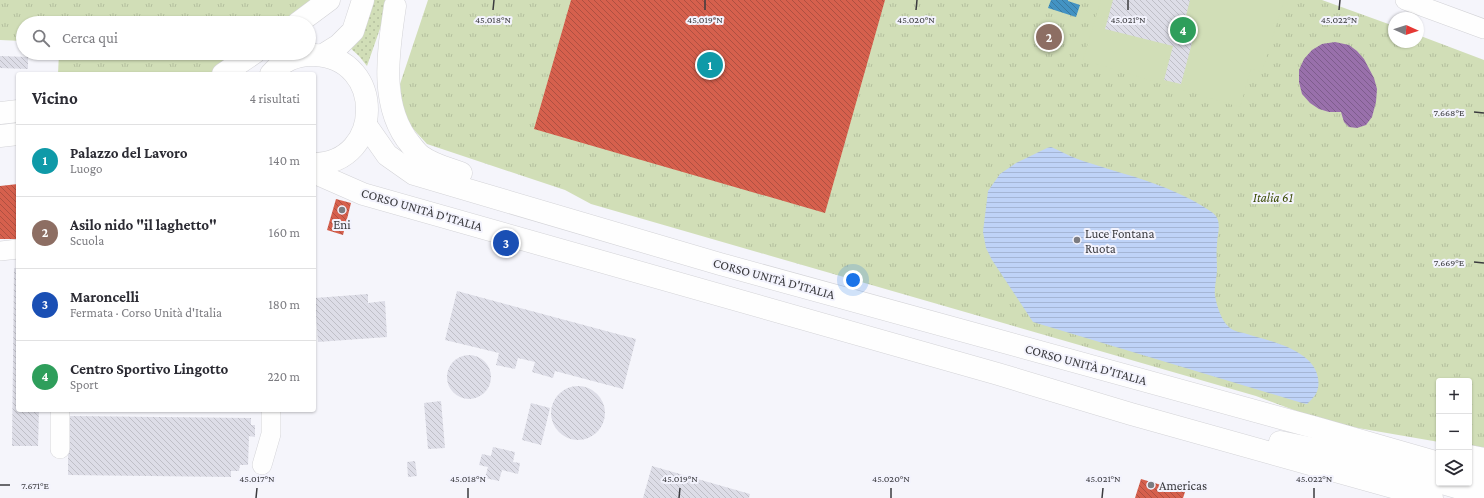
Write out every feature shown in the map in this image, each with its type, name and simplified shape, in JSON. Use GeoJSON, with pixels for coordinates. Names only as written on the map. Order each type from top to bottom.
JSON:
{"type":"FeatureCollection","features":[{"type":"Feature","properties":{"kind":"main road"},"geometry":{"type":"LineString","coordinates":[[307,16],[329,0]]}},
{"type":"Feature","properties":{"kind":"main road"},"geometry":{"type":"LineString","coordinates":[[323,55],[339,45],[353,31],[363,0]]}},
{"type":"Feature","properties":{"kind":"main road"},"geometry":{"type":"LineString","coordinates":[[365,91],[396,3]]}},
{"type":"Feature","properties":{"kind":"main road"},"geometry":{"type":"LineString","coordinates":[[396,3],[388,50],[389,81],[393,114],[404,136],[420,155],[436,165],[543,200],[568,219]]}},
{"type":"Feature","properties":{"kind":"main road"},"geometry":{"type":"LineString","coordinates":[[316,55],[323,55],[341,62],[355,74],[365,91],[368,106],[366,125],[360,138],[352,147],[332,161],[316,164]]}},
{"type":"Feature","properties":{"kind":"main road"},"geometry":{"type":"LineString","coordinates":[[226,72],[244,60]]}},
{"type":"Feature","properties":{"kind":"main road"},"geometry":{"type":"LineString","coordinates":[[273,72],[282,64],[290,60]]}},
{"type":"Feature","properties":{"kind":"main road"},"geometry":{"type":"LineString","coordinates":[[0,113],[16,111]]}},
{"type":"Feature","properties":{"kind":"main road","name":"CORSO UNITÀ D'ITALIA"},"geometry":{"type":"LineString","coordinates":[[366,125],[388,155],[414,174],[720,264],[1436,462]]}},
{"type":"Feature","properties":{"kind":"main road"},"geometry":{"type":"LineString","coordinates":[[0,136],[16,134]]}},
{"type":"Feature","properties":{"kind":"main road","name":"CORSO UNITÀ D'ITALIA"},"geometry":{"type":"LineString","coordinates":[[316,172],[363,194],[998,374],[1131,414],[1432,498]]}},
{"type":"Feature","properties":{"kind":"main road","name":"CORSO UNITÀ D'ITALIA"},"geometry":{"type":"LineString","coordinates":[[1131,414],[1235,432],[1333,453],[1436,482]]}},
{"type":"Feature","properties":{"kind":"main road","name":"CORSO UNITÀ D'ITALIA"},"geometry":{"type":"LineString","coordinates":[[1317,428],[1436,450]]}},
{"type":"Feature","properties":{"kind":"main road"},"geometry":{"type":"LineString","coordinates":[[1472,457],[1484,459]]}},
{"type":"Feature","properties":{"kind":"main road"},"geometry":{"type":"LineString","coordinates":[[1472,472],[1484,476]]}},
{"type":"Feature","properties":{"kind":"main road","name":"CORSO UNITÀ D'ITALIA"},"geometry":{"type":"LineString","coordinates":[[1451,486],[1484,495]]}},
{"type":"Feature","properties":{"kind":"street"},"geometry":{"type":"LineString","coordinates":[[1405,0],[1484,29]]}},
{"type":"Feature","properties":{"kind":"street"},"geometry":{"type":"LineString","coordinates":[[0,251],[16,249]]}},
{"type":"Feature","properties":{"kind":"street"},"geometry":{"type":"LineString","coordinates":[[60,412],[60,449]]}},
{"type":"Feature","properties":{"kind":"street"},"geometry":{"type":"LineString","coordinates":[[262,465],[271,434],[271,412]]}},
{"type":"Feature","properties":{"kind":"green space"},"geometry":{"type":"Polygon","coordinates":[[[0,0],[312,0],[290,16],[16,16],[16,41],[0,40],[0,0]]]}},
{"type":"Feature","properties":{"kind":"green space"},"geometry":{"type":"Polygon","coordinates":[[[371,0],[390,0],[367,66],[348,46],[371,0]]]}},
{"type":"Feature","properties":{"kind":"green space","name":"Italia 61"},"geometry":{"type":"Polygon","coordinates":[[[428,0],[1322,0],[1388,24],[1388,48],[1424,48],[1424,37],[1484,60],[1484,449],[1472,447],[1472,378],[1436,378],[1436,441],[1329,423],[1256,396],[591,204],[565,190],[427,144],[404,119],[400,84],[428,0]]]}},
{"type":"Feature","properties":{"kind":"green space"},"geometry":{"type":"Polygon","coordinates":[[[1101,0],[1284,0],[1262,72],[1251,69],[1240,107],[1083,60],[1101,0]]]}},
{"type":"Feature","properties":{"kind":"green space"},"geometry":{"type":"Polygon","coordinates":[[[59,60],[229,60],[213,72],[58,72],[59,60]]]}},
{"type":"Feature","properties":{"kind":"water"},"geometry":{"type":"Polygon","coordinates":[[[1051,147],[1077,159],[1167,188],[1179,193],[1213,213],[1219,224],[1215,296],[1222,318],[1229,327],[1234,330],[1290,348],[1308,360],[1315,368],[1318,378],[1317,392],[1310,401],[1307,404],[1302,403],[1033,322],[992,260],[986,248],[983,232],[988,191],[1000,174],[1016,163],[1051,147]]]}},
{"type":"Feature","properties":{"kind":"building: Negozi"},"geometry":{"type":"Polygon","coordinates":[[[571,0],[885,0],[825,213],[534,129],[571,0]]]}},
{"type":"Feature","properties":{"kind":"building: Negozi"},"geometry":{"type":"Polygon","coordinates":[[[16,184],[16,239],[0,239],[0,186],[16,184]]]}},
{"type":"Feature","properties":{"kind":"building: Negozi"},"geometry":{"type":"Polygon","coordinates":[[[336,199],[351,203],[343,235],[327,230],[336,199]]]}},
{"type":"Feature","properties":{"kind":"building: Negozi","name":"Americas"},"geometry":{"type":"Polygon","coordinates":[[[1141,479],[1185,492],[1183,498],[1135,498],[1141,479]]]}},
{"type":"Feature","properties":{"kind":"building: Uffici"},"geometry":{"type":"Polygon","coordinates":[[[1335,42],[1349,45],[1357,51],[1364,59],[1374,78],[1377,89],[1376,102],[1372,117],[1366,125],[1357,128],[1349,127],[1344,122],[1341,112],[1329,112],[1319,109],[1310,103],[1302,94],[1299,82],[1299,70],[1304,59],[1312,50],[1322,44],[1335,42]]]}},
{"type":"Feature","properties":{"kind":"building: Scuole"},"geometry":{"type":"Polygon","coordinates":[[[1051,0],[1068,0],[1080,5],[1076,17],[1048,8],[1051,0]]]}},
{"type":"Feature","properties":{"kind":"building: Altro"},"geometry":{"type":"Polygon","coordinates":[[[1113,0],[1190,0],[1181,35],[1193,39],[1181,84],[1164,80],[1173,46],[1105,29],[1113,0]]]}},
{"type":"Feature","properties":{"kind":"building: Altro"},"geometry":{"type":"Polygon","coordinates":[[[0,56],[16,57],[16,60],[28,60],[28,69],[0,68],[0,56]]]}},
{"type":"Feature","properties":{"kind":"building: Altro"},"geometry":{"type":"Polygon","coordinates":[[[14,268],[16,268],[16,412],[39,412],[38,446],[12,446],[14,268]]]}},
{"type":"Feature","properties":{"kind":"building: Altro"},"geometry":{"type":"Polygon","coordinates":[[[457,291],[636,339],[623,389],[555,371],[553,378],[532,372],[535,362],[518,358],[515,369],[496,365],[499,353],[445,340],[457,291]]]}},
{"type":"Feature","properties":{"kind":"building: Altro"},"geometry":{"type":"Polygon","coordinates":[[[368,294],[368,303],[385,301],[387,337],[318,342],[316,298],[368,294]]]}},
{"type":"Feature","properties":{"kind":"building: Altro"},"geometry":{"type":"Polygon","coordinates":[[[469,355],[481,359],[487,365],[491,377],[487,389],[481,395],[469,399],[457,395],[451,389],[447,377],[451,365],[457,359],[469,355]]]}},
{"type":"Feature","properties":{"kind":"building: Altro"},"geometry":{"type":"Polygon","coordinates":[[[578,386],[588,388],[597,394],[603,403],[605,413],[603,423],[597,432],[588,438],[578,440],[568,438],[559,432],[553,423],[551,413],[553,403],[559,394],[568,388],[578,386]]]}},
{"type":"Feature","properties":{"kind":"building: Altro"},"geometry":{"type":"Polygon","coordinates":[[[441,401],[445,448],[428,449],[424,403],[441,401]]]}},
{"type":"Feature","properties":{"kind":"building: Altro"},"geometry":{"type":"Polygon","coordinates":[[[531,403],[550,408],[541,445],[522,440],[531,403]]]}},
{"type":"Feature","properties":{"kind":"building: Altro"},"geometry":{"type":"Polygon","coordinates":[[[68,416],[251,418],[251,425],[255,425],[255,437],[249,436],[248,465],[240,465],[239,471],[231,471],[231,477],[68,475],[68,416]]]}},
{"type":"Feature","properties":{"kind":"building: Altro"},"geometry":{"type":"Polygon","coordinates":[[[493,447],[515,452],[513,462],[520,463],[518,474],[502,470],[499,481],[485,478],[488,467],[479,465],[482,454],[491,456],[493,447]]]}},
{"type":"Feature","properties":{"kind":"building: Altro"},"geometry":{"type":"Polygon","coordinates":[[[415,461],[417,476],[408,477],[407,462],[415,461]]]}},
{"type":"Feature","properties":{"kind":"building: Altro"},"geometry":{"type":"Polygon","coordinates":[[[652,466],[750,494],[749,498],[643,498],[652,466]]]}},
{"type":"Feature","properties":{"kind":"place","name":"Centro Sportivo Lingotto"},"geometry":{"type":"Point","coordinates":[1183,30]}},
{"type":"Feature","properties":{"kind":"place","name":"Asilo nido \"il laghetto\""},"geometry":{"type":"Point","coordinates":[1049,37]}},
{"type":"Feature","properties":{"kind":"place","name":"Palazzo del Lavoro"},"geometry":{"type":"Point","coordinates":[710,65]}},
{"type":"Feature","properties":{"kind":"place","name":"Eni"},"geometry":{"type":"Point","coordinates":[342,210]}},
{"type":"Feature","properties":{"kind":"place","name":"Luce Fontana Ruota"},"geometry":{"type":"Point","coordinates":[1077,240]}},
{"type":"Feature","properties":{"kind":"place","name":"Maroncelli"},"geometry":{"type":"Point","coordinates":[506,243]}},
{"type":"Feature","properties":{"kind":"place","name":"Americas"},"geometry":{"type":"Point","coordinates":[1151,485]}}]}
